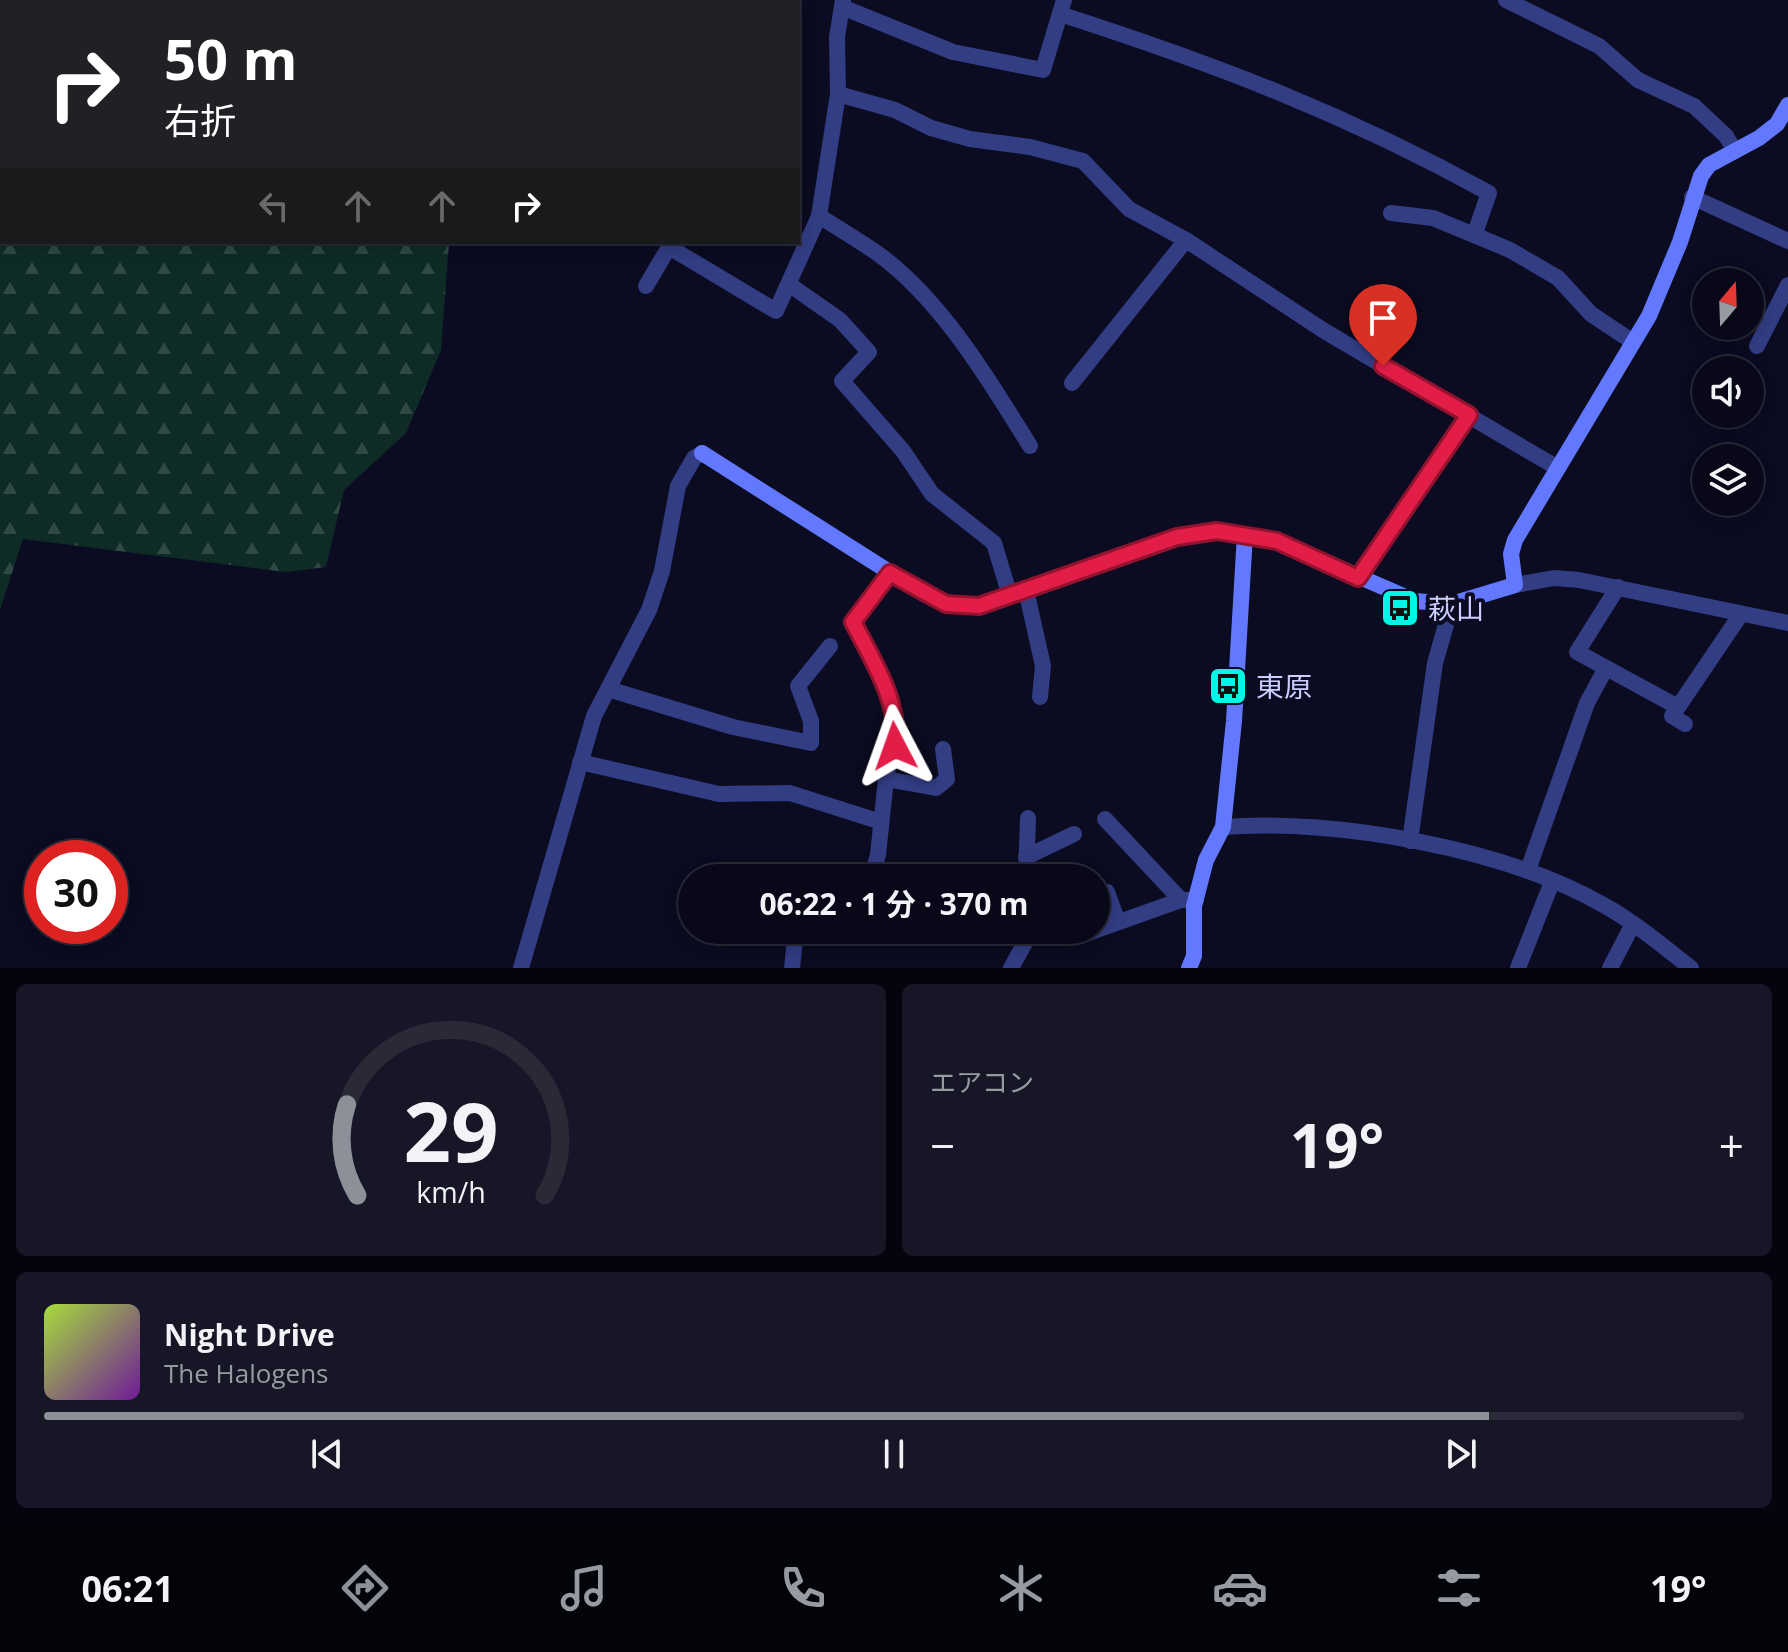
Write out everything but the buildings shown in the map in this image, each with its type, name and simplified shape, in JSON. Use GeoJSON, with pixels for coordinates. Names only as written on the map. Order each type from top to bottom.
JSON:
{"type":"FeatureCollection","features":[{"type":"Feature","properties":{"kind":"street"},"geometry":{"type":"LineString","coordinates":[[1506,0],[1599,46],[1638,80],[1694,106],[1726,136],[1735,151]]}},
{"type":"Feature","properties":{"kind":"street"},"geometry":{"type":"LineString","coordinates":[[646,286],[670,244],[776,311],[819,216],[838,94],[837,37],[843,4],[953,52],[1043,70],[1062,7],[1285,92],[1435,163],[1489,193],[1475,233]]}},
{"type":"Feature","properties":{"kind":"street"},"geometry":{"type":"LineString","coordinates":[[838,94],[895,110],[931,128],[970,139],[1030,147],[1083,161],[1123,204],[1186,240],[1326,332],[1556,467]]}},
{"type":"Feature","properties":{"kind":"street"},"geometry":{"type":"LineString","coordinates":[[1515,585],[1511,554],[1515,540],[1633,342],[1664,282],[1692,197],[1709,165],[1777,124],[1788,105]]}},
{"type":"Feature","properties":{"kind":"street"},"geometry":{"type":"LineString","coordinates":[[1692,197],[1788,241]]}},
{"type":"Feature","properties":{"kind":"street"},"geometry":{"type":"LineString","coordinates":[[1391,213],[1433,218],[1475,233],[1558,278],[1578,303],[1633,342]]}},
{"type":"Feature","properties":{"kind":"street"},"geometry":{"type":"LineString","coordinates":[[819,216],[879,254],[923,299],[984,371],[1030,446]]}},
{"type":"Feature","properties":{"kind":"street"},"geometry":{"type":"LineString","coordinates":[[1072,383],[1186,240]]}},
{"type":"Feature","properties":{"kind":"street"},"geometry":{"type":"LineString","coordinates":[[790,285],[840,320],[869,352],[842,381],[903,451],[932,494],[994,543],[1018,593],[1043,666],[1040,697]]}},
{"type":"Feature","properties":{"kind":"street"},"geometry":{"type":"LineString","coordinates":[[1757,346],[1788,285]]}},
{"type":"Feature","properties":{"kind":"street"},"geometry":{"type":"LineString","coordinates":[[1358,578],[1469,415]]}},
{"type":"Feature","properties":{"kind":"street"},"geometry":{"type":"LineString","coordinates":[[521,968],[594,716],[649,610],[662,571],[678,486],[694,458],[702,453],[890,573],[946,604],[979,606],[1177,537],[1217,531],[1277,541],[1415,601],[1452,604],[1515,585],[1554,578],[1618,587],[1788,623]]}},
{"type":"Feature","properties":{"kind":"street"},"geometry":{"type":"LineString","coordinates":[[1189,968],[1194,956],[1189,900],[1223,827],[1234,721],[1245,534]]}},
{"type":"Feature","properties":{"kind":"street"},"geometry":{"type":"LineString","coordinates":[[874,864],[897,724],[886,690],[853,622],[890,573]]}},
{"type":"Feature","properties":{"kind":"street"},"geometry":{"type":"LineString","coordinates":[[1618,587],[1577,652],[1678,707]]}},
{"type":"Feature","properties":{"kind":"street"},"geometry":{"type":"LineString","coordinates":[[1410,841],[1435,663],[1452,604]]}},
{"type":"Feature","properties":{"kind":"street"},"geometry":{"type":"LineString","coordinates":[[1685,724],[1672,716],[1741,614]]}},
{"type":"Feature","properties":{"kind":"street"},"geometry":{"type":"LineString","coordinates":[[608,689],[733,727],[811,743],[811,721],[798,686],[830,646]]}},
{"type":"Feature","properties":{"kind":"street"},"geometry":{"type":"LineString","coordinates":[[1528,870],[1587,703],[1606,668]]}},
{"type":"Feature","properties":{"kind":"street"},"geometry":{"type":"LineString","coordinates":[[1572,744],[1588,751]]}},
{"type":"Feature","properties":{"kind":"street"},"geometry":{"type":"LineString","coordinates":[[886,779],[936,788],[947,779],[949,759]]}},
{"type":"Feature","properties":{"kind":"street"},"geometry":{"type":"LineString","coordinates":[[580,762],[719,794],[790,793],[881,822]]}},
{"type":"Feature","properties":{"kind":"street"},"geometry":{"type":"LineString","coordinates":[[1026,864],[1028,818]]}},
{"type":"Feature","properties":{"kind":"street"},"geometry":{"type":"LineString","coordinates":[[1105,819],[1189,900]]}},
{"type":"Feature","properties":{"kind":"street"},"geometry":{"type":"LineString","coordinates":[[1223,827],[1272,823],[1410,841],[1528,870],[1606,906],[1691,968]]}},
{"type":"Feature","properties":{"kind":"street"},"geometry":{"type":"LineString","coordinates":[[1026,857],[1074,834]]}},
{"type":"Feature","properties":{"kind":"street"},"geometry":{"type":"LineString","coordinates":[[1518,968],[1552,882]]}},
{"type":"Feature","properties":{"kind":"street"},"geometry":{"type":"LineString","coordinates":[[1110,900],[1118,922]]}},
{"type":"Feature","properties":{"kind":"street"},"geometry":{"type":"LineString","coordinates":[[1110,925],[1189,900]]}},
{"type":"Feature","properties":{"kind":"street"},"geometry":{"type":"LineString","coordinates":[[1610,968],[1633,924]]}},
{"type":"Feature","properties":{"kind":"street"},"geometry":{"type":"LineString","coordinates":[[792,968],[795,944]]}},
{"type":"Feature","properties":{"kind":"street"},"geometry":{"type":"LineString","coordinates":[[1011,968],[1024,944]]}},
{"type":"Feature","properties":{"kind":"green space"},"geometry":{"type":"Polygon","coordinates":[[[0,244],[449,244],[441,350],[406,433],[344,490],[326,567],[286,572],[23,539],[0,610],[0,244]]]}},
{"type":"Feature","properties":{"kind":"place","name":"萩山"},"geometry":{"type":"Point","coordinates":[1400,608]}},
{"type":"Feature","properties":{"kind":"place","name":"東原"},"geometry":{"type":"Point","coordinates":[1228,686]}},
{"type":"Feature","properties":{"kind":"route"},"geometry":{"type":"LineString","coordinates":[[895,746],[897,724],[886,690],[853,622],[890,573],[946,604],[979,606],[1177,537],[1217,531],[1277,541],[1358,578],[1469,415],[1383,366]]}}]}
